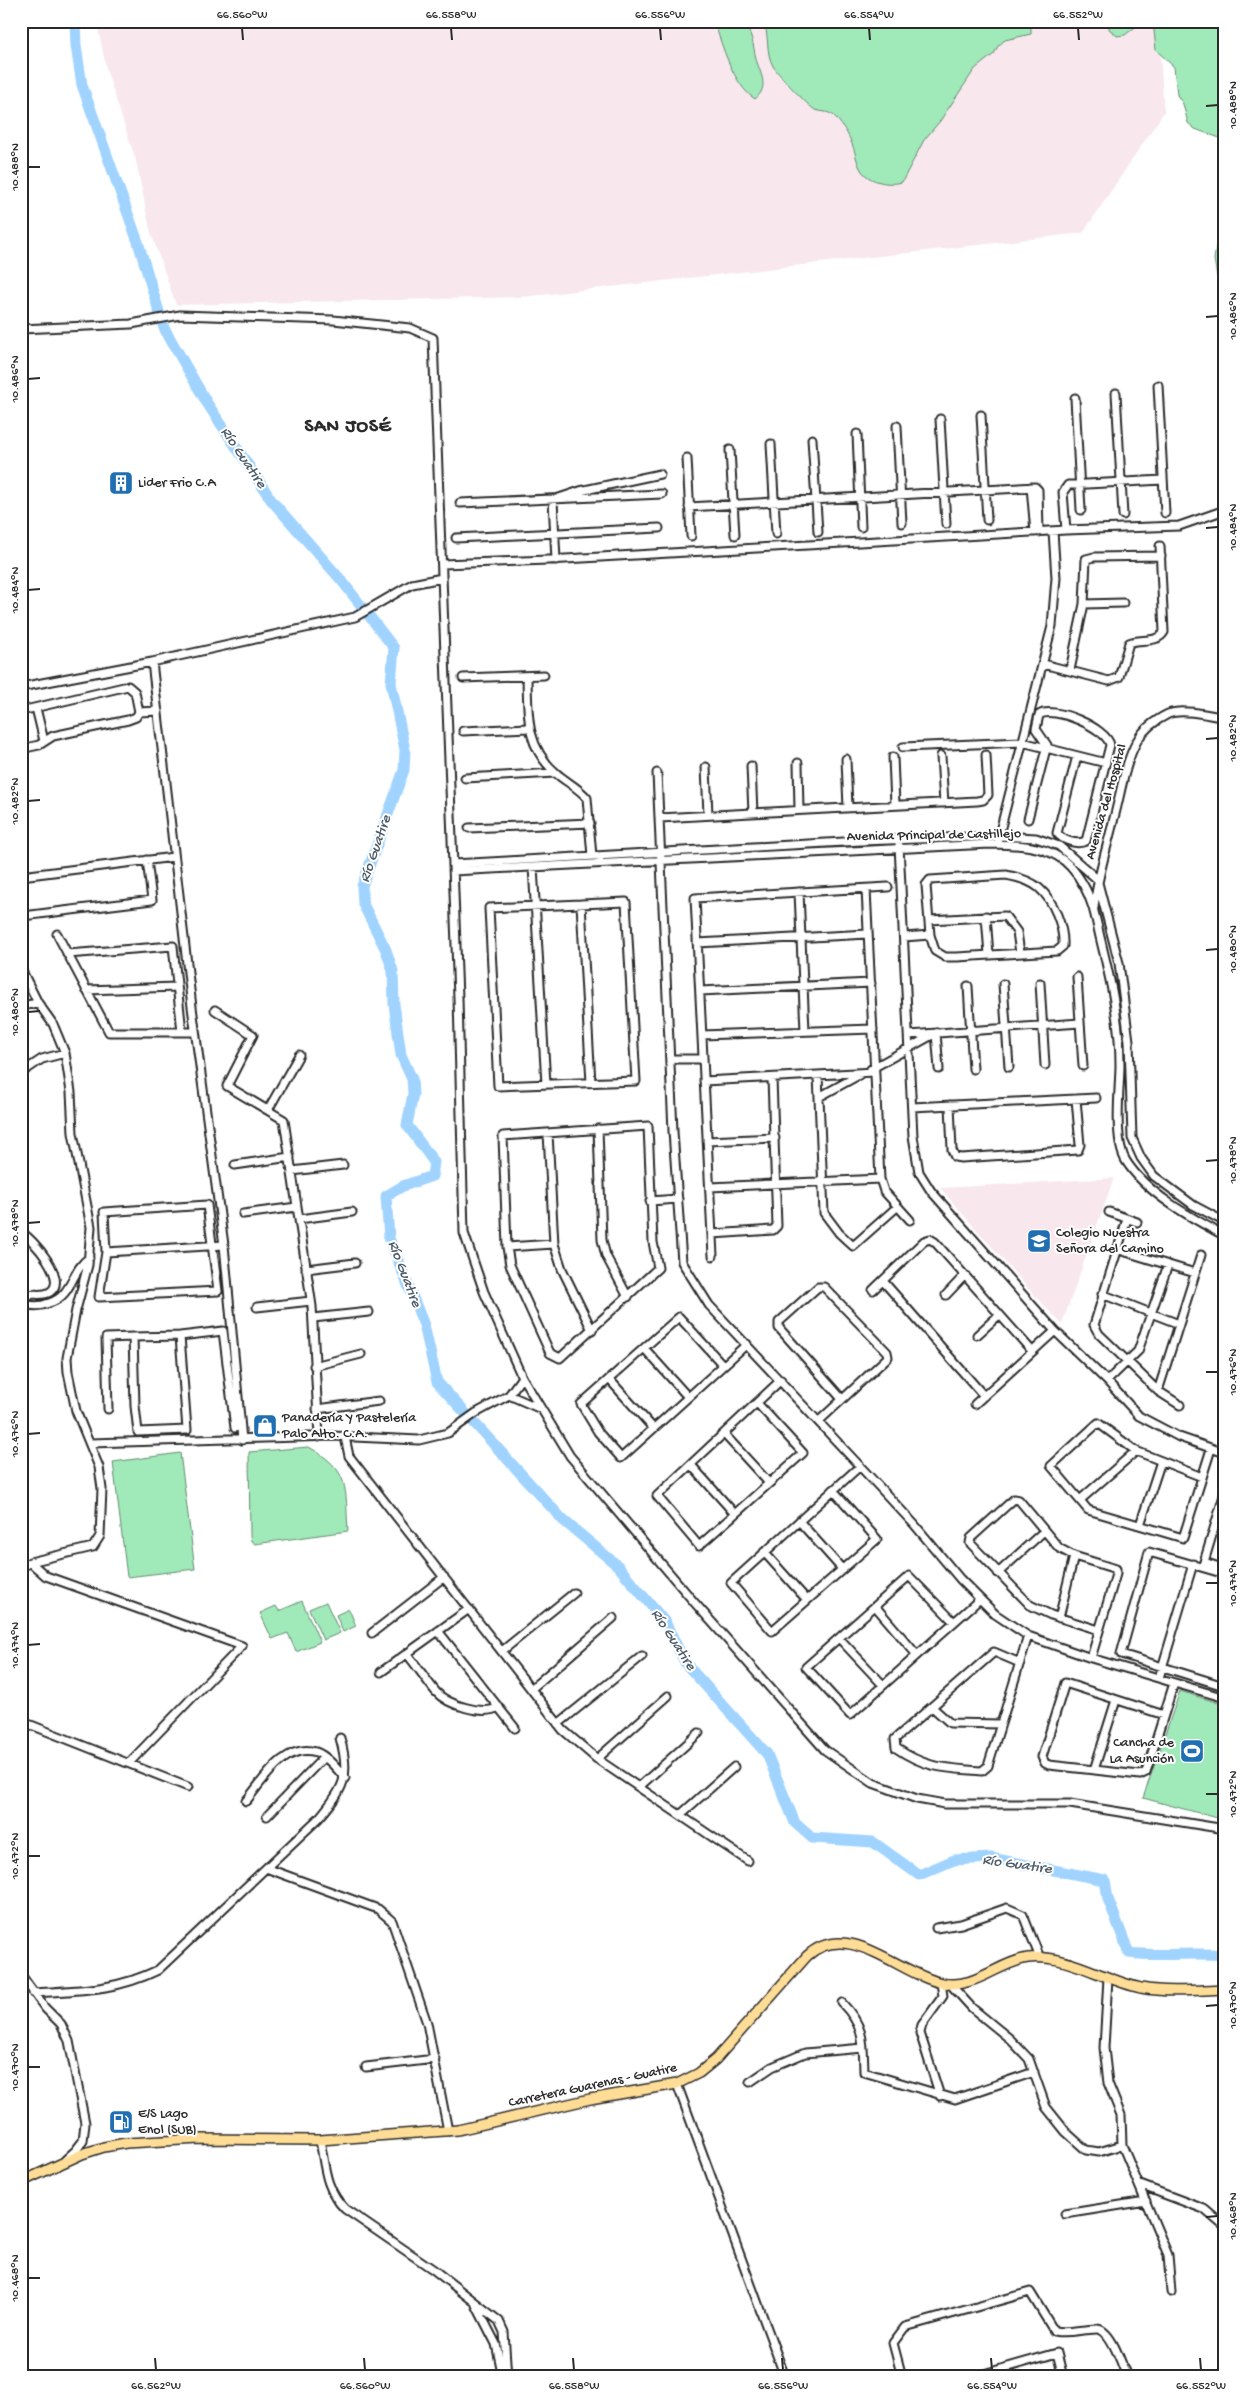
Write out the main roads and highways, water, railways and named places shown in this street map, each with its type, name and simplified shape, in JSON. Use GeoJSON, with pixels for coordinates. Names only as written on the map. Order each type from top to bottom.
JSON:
{"type":"FeatureCollection","features":[{"type":"Feature","properties":{"kind":"main road","name":"Carretera Guarenas - Guatire"},"geometry":{"type":"LineString","coordinates":[[21,2182],[104,2147],[145,2141],[200,2139],[320,2140],[448,2131],[590,2099],[677,2084],[699,2073],[716,2059],[807,1956],[825,1944],[841,1942],[860,1947],[941,1983],[952,1985],[976,1979],[1021,1959],[1040,1958],[1063,1961],[1108,1978],[1151,1989],[1225,1990]]}},
{"type":"Feature","properties":{"kind":"waterway","name":"Río Guatire"},"geometry":{"type":"LineString","coordinates":[[75,21],[76,46],[82,85],[138,242],[164,328],[207,403],[272,501],[342,581],[394,648],[391,683],[405,750],[404,770],[362,886],[363,904],[386,950],[393,971],[394,1004],[401,1055],[412,1079],[413,1094],[407,1125],[434,1162],[432,1176],[403,1186],[386,1196],[389,1238],[424,1325],[437,1382],[563,1520],[618,1566],[665,1622],[686,1664],[767,1754],[795,1823],[812,1838],[873,1842],[919,1875],[954,1860],[991,1858],[1105,1880],[1108,1899],[1129,1953],[1225,1955]]}},
{"type":"Feature","properties":{"kind":"place","name":"Lider Frio C.A"},"geometry":{"type":"Point","coordinates":[121,483]}},
{"type":"Feature","properties":{"kind":"place","name":"Colegio Nuestra Señora del Camino"},"geometry":{"type":"Point","coordinates":[1039,1241]}},
{"type":"Feature","properties":{"kind":"place","name":"Panadería Y Pastelería Palo Alto. C.A."},"geometry":{"type":"Point","coordinates":[265,1426]}},
{"type":"Feature","properties":{"kind":"place","name":"Cancha de La Asunción"},"geometry":{"type":"Point","coordinates":[1192,1751]}},
{"type":"Feature","properties":{"kind":"place","name":"E/S Lago Enol (SUB)"},"geometry":{"type":"Point","coordinates":[121,2122]}},
{"type":"Feature","properties":{"kind":"district","name":"SAN JOSÉ"},"geometry":{"type":"Point","coordinates":[348,427]}}]}
